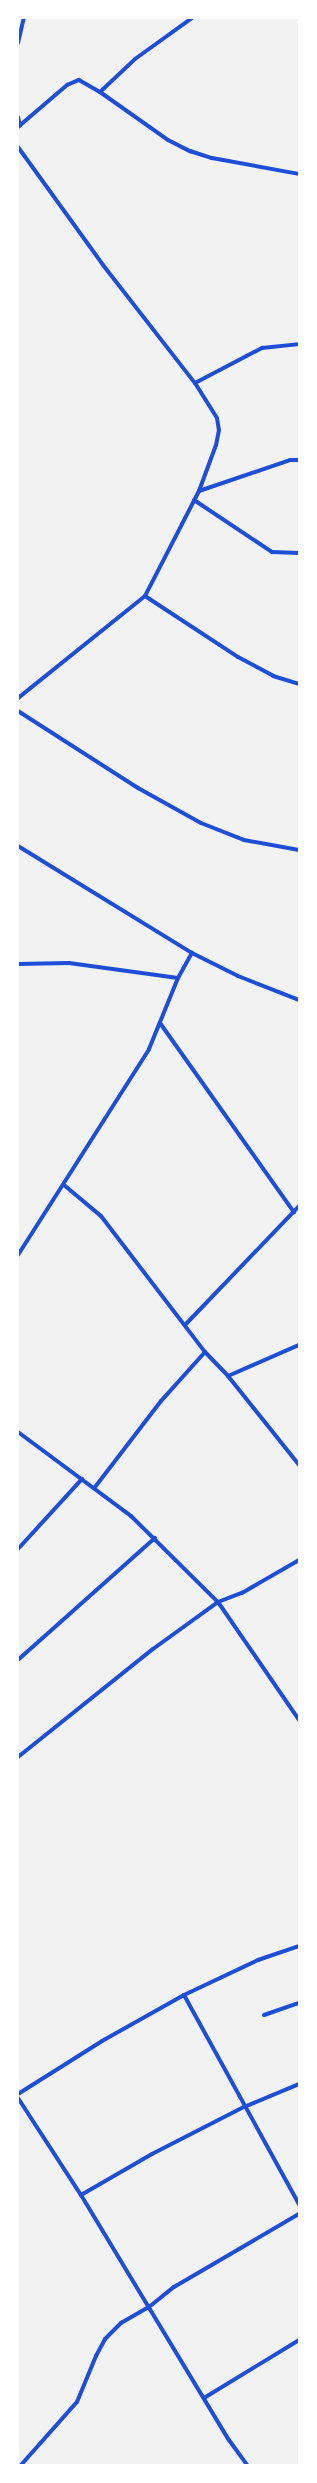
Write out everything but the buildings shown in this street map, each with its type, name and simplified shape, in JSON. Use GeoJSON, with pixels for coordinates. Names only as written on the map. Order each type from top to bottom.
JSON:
{"type":"FeatureCollection","features":[{"type":"Feature","properties":{"kind":"street"},"geometry":{"type":"LineString","coordinates":[[18,43],[24,18]]}},
{"type":"Feature","properties":{"kind":"street"},"geometry":{"type":"LineString","coordinates":[[100,92],[135,59],[192,18]]}},
{"type":"Feature","properties":{"kind":"street"},"geometry":{"type":"LineString","coordinates":[[19,126],[73,81],[85,82],[141,122],[190,151],[212,158],[299,174]]}},
{"type":"Feature","properties":{"kind":"street"},"geometry":{"type":"LineString","coordinates":[[18,117],[19,126]]}},
{"type":"Feature","properties":{"kind":"street"},"geometry":{"type":"LineString","coordinates":[[18,147],[103,265],[195,383],[217,418],[219,430],[216,445],[199,491],[145,596],[18,698]]}},
{"type":"Feature","properties":{"kind":"street"},"geometry":{"type":"LineString","coordinates":[[195,383],[262,348],[299,344]]}},
{"type":"Feature","properties":{"kind":"street"},"geometry":{"type":"LineString","coordinates":[[199,491],[290,460],[299,460]]}},
{"type":"Feature","properties":{"kind":"street"},"geometry":{"type":"LineString","coordinates":[[194,500],[272,552],[299,553]]}},
{"type":"Feature","properties":{"kind":"street"},"geometry":{"type":"LineString","coordinates":[[145,596],[238,657],[274,676],[299,684]]}},
{"type":"Feature","properties":{"kind":"street"},"geometry":{"type":"LineString","coordinates":[[18,711],[183,814],[244,840],[299,850]]}},
{"type":"Feature","properties":{"kind":"street"},"geometry":{"type":"LineString","coordinates":[[18,846],[192,953],[238,976],[299,1000]]}},
{"type":"Feature","properties":{"kind":"street"},"geometry":{"type":"LineString","coordinates":[[18,1255],[64,1185],[149,1048],[178,978],[192,953]]}},
{"type":"Feature","properties":{"kind":"street"},"geometry":{"type":"LineString","coordinates":[[18,964],[69,963],[178,978]]}},
{"type":"Feature","properties":{"kind":"street"},"geometry":{"type":"LineString","coordinates":[[160,1024],[294,1212]]}},
{"type":"Feature","properties":{"kind":"street"},"geometry":{"type":"LineString","coordinates":[[64,1185],[101,1216],[205,1352],[228,1376],[299,1465]]}},
{"type":"Feature","properties":{"kind":"street"},"geometry":{"type":"LineString","coordinates":[[185,1325],[299,1206]]}},
{"type":"Feature","properties":{"kind":"street"},"geometry":{"type":"LineString","coordinates":[[228,1376],[299,1345]]}},
{"type":"Feature","properties":{"kind":"street"},"geometry":{"type":"LineString","coordinates":[[95,1487],[161,1401],[205,1352]]}},
{"type":"Feature","properties":{"kind":"street"},"geometry":{"type":"LineString","coordinates":[[18,1432],[95,1487],[155,1538],[218,1602],[299,1720]]}},
{"type":"Feature","properties":{"kind":"street"},"geometry":{"type":"LineString","coordinates":[[294,1459],[299,1456]]}},
{"type":"Feature","properties":{"kind":"street"},"geometry":{"type":"LineString","coordinates":[[18,1549],[82,1479]]}},
{"type":"Feature","properties":{"kind":"street"},"geometry":{"type":"LineString","coordinates":[[19,1659],[155,1538]]}},
{"type":"Feature","properties":{"kind":"street"},"geometry":{"type":"LineString","coordinates":[[18,1757],[153,1649],[218,1602],[242,1593],[299,1560]]}},
{"type":"Feature","properties":{"kind":"street"},"geometry":{"type":"LineString","coordinates":[[18,2094],[102,2041],[184,1995],[258,1960],[299,1946]]}},
{"type":"Feature","properties":{"kind":"street"},"geometry":{"type":"LineString","coordinates":[[184,1995],[244,2107],[299,2204]]}},
{"type":"Feature","properties":{"kind":"street"},"geometry":{"type":"LineString","coordinates":[[264,2015],[299,2003]]}},
{"type":"Feature","properties":{"kind":"street"},"geometry":{"type":"LineString","coordinates":[[81,2195],[152,2154],[244,2107],[299,2084]]}},
{"type":"Feature","properties":{"kind":"street"},"geometry":{"type":"LineString","coordinates":[[18,2098],[81,2195],[150,2306],[204,2398],[248,2465]]}},
{"type":"Feature","properties":{"kind":"street"},"geometry":{"type":"LineString","coordinates":[[21,2465],[77,2402],[105,2339],[121,2323],[150,2306],[174,2287],[299,2214]]}},
{"type":"Feature","properties":{"kind":"street"},"geometry":{"type":"LineString","coordinates":[[204,2398],[299,2340]]}}]}
